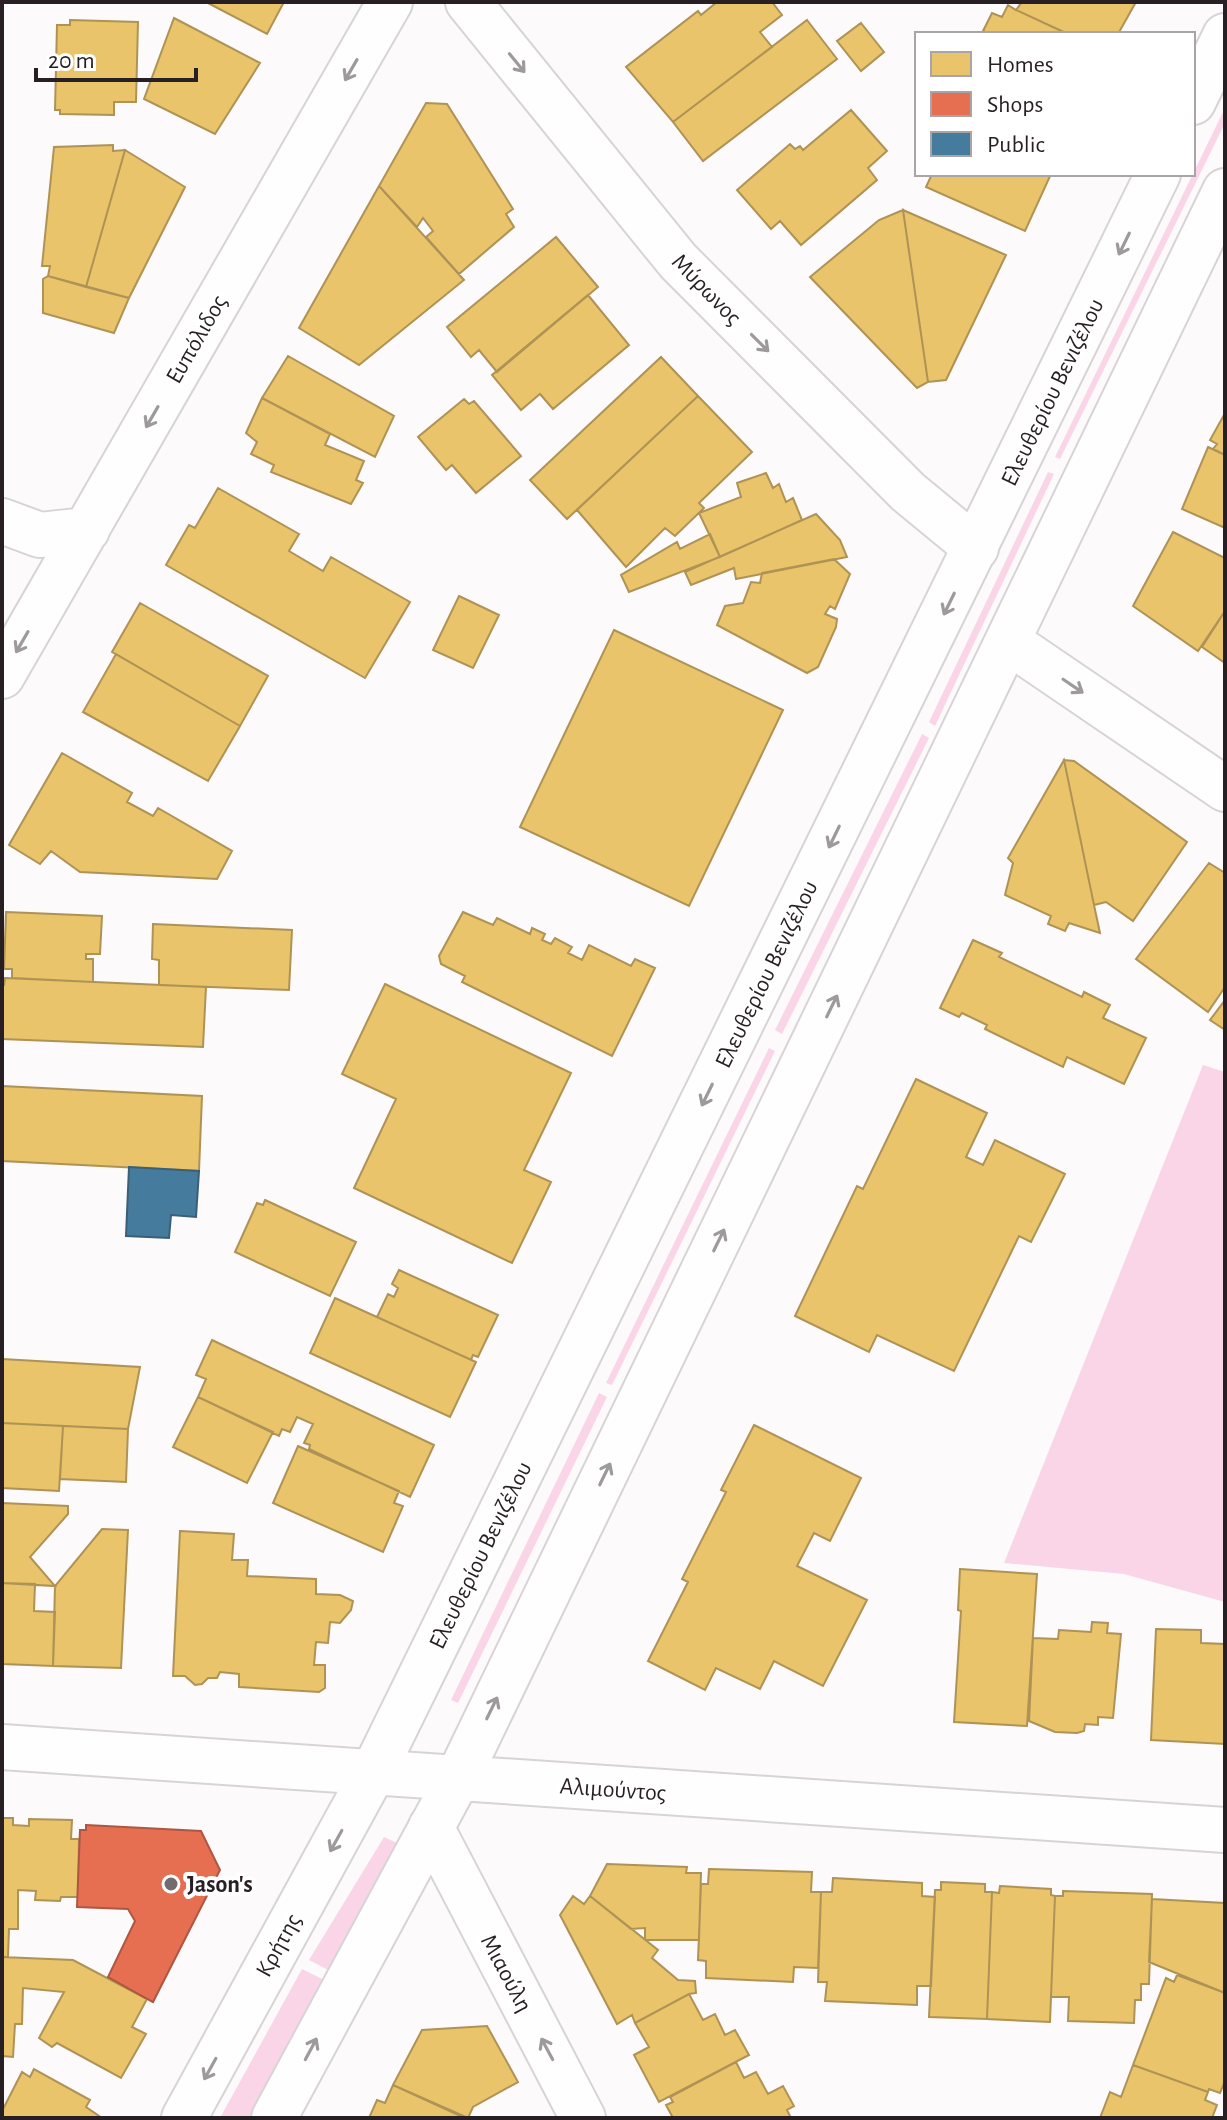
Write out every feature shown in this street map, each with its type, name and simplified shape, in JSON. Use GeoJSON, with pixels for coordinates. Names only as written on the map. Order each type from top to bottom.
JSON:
{"type":"FeatureCollection","features":[{"type":"Feature","properties":{"kind":"street","name":"Ευπόλιδος"},"geometry":{"type":"LineString","coordinates":[[2,676],[390,2]]}},
{"type":"Feature","properties":{"kind":"street","name":"Μύρωνος"},"geometry":{"type":"LineString","coordinates":[[468,2],[678,261],[908,492],[976,548]]}},
{"type":"Feature","properties":{"kind":"street"},"geometry":{"type":"LineString","coordinates":[[1195,98],[1225,36]]}},
{"type":"Feature","properties":{"kind":"street","name":"Ελευθερίου Βενιζέλου"},"geometry":{"type":"LineString","coordinates":[[373,1773],[1157,176]]}},
{"type":"Feature","properties":{"kind":"street"},"geometry":{"type":"LineString","coordinates":[[274,2118],[458,1778],[1225,191]]}},
{"type":"Feature","properties":{"kind":"street"},"geometry":{"type":"LineString","coordinates":[[2,521],[40,535],[87,530]]}},
{"type":"Feature","properties":{"kind":"street"},"geometry":{"type":"LineString","coordinates":[[1009,642],[1225,789]]}},
{"type":"Feature","properties":{"kind":"street","name":"Αλιμούντος"},"geometry":{"type":"LineString","coordinates":[[2,1747],[1225,1830]]}},
{"type":"Feature","properties":{"kind":"street","name":"Κρήτης"},"geometry":{"type":"LineString","coordinates":[[184,2118],[373,1773]]}},
{"type":"Feature","properties":{"kind":"street","name":"Μιαούλη"},"geometry":{"type":"LineString","coordinates":[[431,1827],[583,2118]]}},
{"type":"Feature","properties":{"kind":"shaded area"},"geometry":{"type":"Polygon","coordinates":[[[1225,108],[1225,123],[1060,459],[1055,457],[1192,176],[1195,176],[1195,170],[1225,108]]]}},
{"type":"Feature","properties":{"kind":"shaded area"},"geometry":{"type":"Polygon","coordinates":[[[1048,472],[1054,474],[935,726],[929,722],[1048,472]]]}},
{"type":"Feature","properties":{"kind":"shaded area"},"geometry":{"type":"Polygon","coordinates":[[[922,734],[929,738],[782,1034],[775,1030],[922,734]]]}},
{"type":"Feature","properties":{"kind":"shaded area"},"geometry":{"type":"Polygon","coordinates":[[[769,1048],[775,1051],[612,1385],[606,1383],[769,1048]]]}},
{"type":"Feature","properties":{"kind":"shaded area"},"geometry":{"type":"Polygon","coordinates":[[[1203,1065],[1225,1072],[1225,1602],[1124,1574],[1004,1563],[1203,1065]]]}},
{"type":"Feature","properties":{"kind":"shaded area"},"geometry":{"type":"Polygon","coordinates":[[[599,1393],[607,1397],[458,1703],[451,1700],[599,1393]]]}},
{"type":"Feature","properties":{"kind":"shaded area"},"geometry":{"type":"Polygon","coordinates":[[[384,1837],[403,1846],[330,1971],[309,1960],[384,1837]]]}},
{"type":"Feature","properties":{"kind":"shaded area"},"geometry":{"type":"Polygon","coordinates":[[[302,1969],[324,1980],[249,2118],[220,2118],[302,1969]]]}},
{"type":"Feature","properties":{"kind":"building: Homes"},"geometry":{"type":"Polygon","coordinates":[[[206,2],[284,2],[267,34],[206,2]]]}},
{"type":"Feature","properties":{"kind":"building: Homes"},"geometry":{"type":"Polygon","coordinates":[[[717,2],[772,2],[782,15],[760,32],[772,47],[673,122],[626,67],[698,11],[701,15],[717,2]]]}},
{"type":"Feature","properties":{"kind":"building: Homes"},"geometry":{"type":"Polygon","coordinates":[[[1022,2],[1136,2],[1119,32],[1064,32],[1016,10],[1022,2]]]}},
{"type":"Feature","properties":{"kind":"building: Homes"},"geometry":{"type":"Polygon","coordinates":[[[1008,5],[1064,32],[983,31],[992,13],[1002,17],[1008,5]]]}},
{"type":"Feature","properties":{"kind":"building: Homes"},"geometry":{"type":"Polygon","coordinates":[[[174,18],[260,63],[215,134],[144,99],[174,18]]]}},
{"type":"Feature","properties":{"kind":"building: Homes"},"geometry":{"type":"Polygon","coordinates":[[[70,20],[138,22],[136,102],[114,102],[114,115],[60,114],[60,110],[55,110],[57,25],[70,25],[70,20]]]}},
{"type":"Feature","properties":{"kind":"building: Homes"},"geometry":{"type":"Polygon","coordinates":[[[807,20],[837,59],[703,161],[673,122],[807,20]]]}},
{"type":"Feature","properties":{"kind":"building: Homes"},"geometry":{"type":"Polygon","coordinates":[[[861,23],[884,52],[861,71],[837,41],[861,23]]]}},
{"type":"Feature","properties":{"kind":"building: Homes"},"geometry":{"type":"Polygon","coordinates":[[[426,103],[447,104],[513,209],[506,214],[514,227],[459,274],[426,237],[433,231],[423,218],[417,227],[379,186],[426,103]]]}},
{"type":"Feature","properties":{"kind":"building: Homes"},"geometry":{"type":"Polygon","coordinates":[[[851,110],[887,151],[868,168],[877,180],[801,245],[780,221],[771,229],[737,190],[790,144],[795,149],[800,146],[803,150],[851,110]]]}},
{"type":"Feature","properties":{"kind":"building: Homes"},"geometry":{"type":"Polygon","coordinates":[[[113,145],[113,151],[125,150],[86,287],[48,276],[50,266],[42,266],[54,147],[113,145]]]}},
{"type":"Feature","properties":{"kind":"building: Homes"},"geometry":{"type":"Polygon","coordinates":[[[125,150],[185,187],[129,298],[86,287],[125,150]]]}},
{"type":"Feature","properties":{"kind":"building: Homes"},"geometry":{"type":"Polygon","coordinates":[[[931,176],[1050,176],[1025,231],[926,187],[931,176]]]}},
{"type":"Feature","properties":{"kind":"building: Homes"},"geometry":{"type":"Polygon","coordinates":[[[379,186],[464,280],[359,365],[299,328],[379,186]]]}},
{"type":"Feature","properties":{"kind":"building: Homes"},"geometry":{"type":"Polygon","coordinates":[[[903,210],[1006,255],[946,380],[928,382],[903,210]]]}},
{"type":"Feature","properties":{"kind":"building: Homes"},"geometry":{"type":"Polygon","coordinates":[[[903,210],[928,382],[917,388],[810,277],[879,220],[903,210]]]}},
{"type":"Feature","properties":{"kind":"building: Homes"},"geometry":{"type":"Polygon","coordinates":[[[556,237],[598,287],[497,372],[479,350],[471,357],[447,327],[556,237]]]}},
{"type":"Feature","properties":{"kind":"building: Homes"},"geometry":{"type":"Polygon","coordinates":[[[48,276],[129,298],[114,333],[43,313],[43,279],[48,276]]]}},
{"type":"Feature","properties":{"kind":"building: Homes"},"geometry":{"type":"Polygon","coordinates":[[[588,295],[629,345],[553,409],[540,394],[521,410],[492,375],[588,295]]]}},
{"type":"Feature","properties":{"kind":"building: Homes"},"geometry":{"type":"Polygon","coordinates":[[[288,356],[394,416],[375,457],[262,398],[288,356]]]}},
{"type":"Feature","properties":{"kind":"building: Homes"},"geometry":{"type":"Polygon","coordinates":[[[661,357],[698,396],[567,519],[530,480],[661,357]]]}},
{"type":"Feature","properties":{"kind":"building: Homes"},"geometry":{"type":"Polygon","coordinates":[[[698,396],[752,452],[699,503],[704,508],[675,536],[665,528],[626,567],[577,510],[698,396]]]}},
{"type":"Feature","properties":{"kind":"building: Homes"},"geometry":{"type":"Polygon","coordinates":[[[262,398],[330,434],[325,445],[364,461],[356,480],[363,483],[351,504],[271,472],[274,465],[251,454],[257,442],[246,433],[262,398]]]}},
{"type":"Feature","properties":{"kind":"building: Homes"},"geometry":{"type":"Polygon","coordinates":[[[464,399],[469,404],[474,401],[521,456],[476,493],[452,465],[446,470],[418,437],[464,399]]]}},
{"type":"Feature","properties":{"kind":"building: Homes"},"geometry":{"type":"Polygon","coordinates":[[[1225,413],[1225,455],[1213,449],[1217,444],[1210,440],[1225,413]]]}},
{"type":"Feature","properties":{"kind":"building: Homes"},"geometry":{"type":"Polygon","coordinates":[[[1208,447],[1225,455],[1225,528],[1182,509],[1208,447]]]}},
{"type":"Feature","properties":{"kind":"building: Homes"},"geometry":{"type":"Polygon","coordinates":[[[766,473],[773,488],[779,484],[786,502],[793,498],[802,520],[720,557],[699,513],[741,497],[737,483],[766,473]]]}},
{"type":"Feature","properties":{"kind":"building: Homes"},"geometry":{"type":"Polygon","coordinates":[[[218,488],[299,534],[289,551],[323,571],[331,557],[410,602],[365,678],[166,565],[189,525],[195,528],[218,488]]]}},
{"type":"Feature","properties":{"kind":"building: Homes"},"geometry":{"type":"Polygon","coordinates":[[[816,514],[840,540],[847,557],[736,579],[734,568],[691,585],[685,572],[816,514]]]}},
{"type":"Feature","properties":{"kind":"building: Homes"},"geometry":{"type":"Polygon","coordinates":[[[1173,532],[1225,558],[1225,611],[1198,651],[1133,606],[1173,532]]]}},
{"type":"Feature","properties":{"kind":"building: Homes"},"geometry":{"type":"Polygon","coordinates":[[[710,534],[720,557],[629,592],[621,575],[677,542],[680,549],[710,534]]]}},
{"type":"Feature","properties":{"kind":"building: Homes"},"geometry":{"type":"Polygon","coordinates":[[[834,559],[850,574],[835,609],[830,606],[825,614],[837,619],[836,627],[818,667],[807,673],[717,625],[725,606],[743,603],[751,582],[760,583],[762,573],[834,559]]]}},
{"type":"Feature","properties":{"kind":"building: Homes"},"geometry":{"type":"Polygon","coordinates":[[[459,596],[499,615],[473,668],[433,650],[459,596]]]}},
{"type":"Feature","properties":{"kind":"building: Homes"},"geometry":{"type":"Polygon","coordinates":[[[140,603],[268,676],[240,726],[112,652],[140,603]]]}},
{"type":"Feature","properties":{"kind":"building: Homes"},"geometry":{"type":"Polygon","coordinates":[[[1225,611],[1225,663],[1202,647],[1225,611]]]}},
{"type":"Feature","properties":{"kind":"building: Homes"},"geometry":{"type":"Polygon","coordinates":[[[614,630],[783,710],[689,906],[520,827],[614,630]]]}},
{"type":"Feature","properties":{"kind":"building: Homes"},"geometry":{"type":"Polygon","coordinates":[[[116,654],[240,726],[208,781],[83,712],[116,654]]]}},
{"type":"Feature","properties":{"kind":"building: Homes"},"geometry":{"type":"Polygon","coordinates":[[[62,753],[132,793],[127,802],[153,816],[158,808],[232,851],[217,879],[80,872],[51,851],[40,864],[9,845],[62,753]]]}},
{"type":"Feature","properties":{"kind":"building: Homes"},"geometry":{"type":"Polygon","coordinates":[[[1064,760],[1074,761],[1187,842],[1133,921],[1106,902],[1094,905],[1064,760]]]}},
{"type":"Feature","properties":{"kind":"building: Homes"},"geometry":{"type":"Polygon","coordinates":[[[1064,760],[1100,933],[1069,923],[1065,931],[1048,924],[1051,916],[1005,895],[1013,863],[1008,858],[1064,760]]]}},
{"type":"Feature","properties":{"kind":"building: Homes"},"geometry":{"type":"Polygon","coordinates":[[[1209,863],[1225,873],[1225,987],[1208,1012],[1136,959],[1209,863]]]}},
{"type":"Feature","properties":{"kind":"building: Homes"},"geometry":{"type":"Polygon","coordinates":[[[6,912],[102,916],[100,954],[86,954],[86,959],[93,959],[93,982],[12,978],[12,969],[4,969],[6,912]]]}},
{"type":"Feature","properties":{"kind":"building: Homes"},"geometry":{"type":"Polygon","coordinates":[[[463,912],[493,925],[497,918],[530,934],[532,928],[545,934],[542,940],[551,944],[555,938],[572,947],[568,953],[582,960],[589,945],[631,966],[635,959],[655,968],[612,1056],[462,982],[465,976],[441,964],[439,956],[463,912]]]}},
{"type":"Feature","properties":{"kind":"building: Homes"},"geometry":{"type":"Polygon","coordinates":[[[153,924],[292,930],[289,990],[159,985],[159,960],[152,959],[153,924]]]}},
{"type":"Feature","properties":{"kind":"building: Homes"},"geometry":{"type":"Polygon","coordinates":[[[973,940],[1002,953],[999,957],[1082,997],[1084,992],[1110,1005],[1103,1018],[1146,1038],[1124,1084],[1067,1057],[1063,1067],[985,1029],[987,1025],[962,1013],[959,1017],[940,1008],[973,940]]]}},
{"type":"Feature","properties":{"kind":"building: Homes"},"geometry":{"type":"Polygon","coordinates":[[[5,978],[206,987],[203,1047],[2,1039],[2,985],[5,978]]]}},
{"type":"Feature","properties":{"kind":"building: Homes"},"geometry":{"type":"Polygon","coordinates":[[[385,984],[571,1073],[524,1170],[551,1182],[512,1263],[354,1188],[396,1099],[342,1074],[385,984]]]}},
{"type":"Feature","properties":{"kind":"building: Homes"},"geometry":{"type":"Polygon","coordinates":[[[1225,1000],[1225,1030],[1210,1020],[1225,1000]]]}},
{"type":"Feature","properties":{"kind":"building: Homes"},"geometry":{"type":"Polygon","coordinates":[[[916,1079],[987,1113],[966,1157],[983,1165],[995,1140],[1065,1174],[1031,1242],[1019,1236],[954,1371],[877,1335],[869,1352],[795,1316],[857,1186],[863,1189],[916,1079]]]}},
{"type":"Feature","properties":{"kind":"building: Homes"},"geometry":{"type":"Polygon","coordinates":[[[2,1086],[202,1096],[199,1171],[2,1161],[2,1086]]]}},
{"type":"Feature","properties":{"kind":"building: Homes"},"geometry":{"type":"Polygon","coordinates":[[[265,1200],[356,1242],[330,1296],[235,1252],[257,1203],[263,1205],[265,1200]]]}},
{"type":"Feature","properties":{"kind":"building: Homes"},"geometry":{"type":"Polygon","coordinates":[[[399,1270],[498,1315],[478,1357],[473,1355],[471,1360],[377,1317],[388,1294],[394,1297],[398,1288],[392,1284],[399,1270]]]}},
{"type":"Feature","properties":{"kind":"building: Homes"},"geometry":{"type":"Polygon","coordinates":[[[335,1298],[476,1362],[450,1417],[310,1353],[335,1298]]]}},
{"type":"Feature","properties":{"kind":"building: Homes"},"geometry":{"type":"Polygon","coordinates":[[[212,1340],[434,1445],[410,1497],[309,1449],[310,1445],[304,1443],[313,1424],[297,1417],[290,1432],[282,1429],[279,1436],[198,1397],[206,1379],[196,1375],[212,1340]]]}},
{"type":"Feature","properties":{"kind":"building: Homes"},"geometry":{"type":"Polygon","coordinates":[[[2,1359],[140,1367],[128,1429],[2,1423],[2,1359]]]}},
{"type":"Feature","properties":{"kind":"building: Homes"},"geometry":{"type":"Polygon","coordinates":[[[198,1397],[273,1432],[247,1483],[173,1447],[198,1397]]]}},
{"type":"Feature","properties":{"kind":"building: Homes"},"geometry":{"type":"Polygon","coordinates":[[[2,1423],[63,1426],[59,1491],[2,1488],[2,1423]]]}},
{"type":"Feature","properties":{"kind":"building: Homes"},"geometry":{"type":"Polygon","coordinates":[[[754,1425],[861,1478],[830,1541],[814,1533],[797,1566],[867,1600],[823,1686],[774,1661],[760,1689],[716,1668],[705,1690],[648,1661],[688,1582],[682,1579],[726,1492],[721,1490],[754,1425]]]}},
{"type":"Feature","properties":{"kind":"building: Homes"},"geometry":{"type":"Polygon","coordinates":[[[63,1426],[128,1429],[126,1482],[60,1479],[63,1426]]]}},
{"type":"Feature","properties":{"kind":"building: Homes"},"geometry":{"type":"Polygon","coordinates":[[[298,1446],[399,1491],[394,1503],[403,1506],[383,1552],[273,1503],[298,1446]]]}},
{"type":"Feature","properties":{"kind":"building: Homes"},"geometry":{"type":"Polygon","coordinates":[[[2,1503],[68,1506],[68,1514],[30,1557],[55,1586],[2,1583],[2,1503]]]}},
{"type":"Feature","properties":{"kind":"building: Homes"},"geometry":{"type":"Polygon","coordinates":[[[102,1529],[128,1530],[121,1668],[53,1666],[55,1586],[102,1529]]]}},
{"type":"Feature","properties":{"kind":"building: Homes"},"geometry":{"type":"Polygon","coordinates":[[[180,1531],[234,1534],[232,1560],[248,1560],[247,1576],[316,1579],[316,1594],[340,1595],[353,1601],[351,1610],[340,1623],[330,1622],[328,1643],[316,1642],[314,1665],[325,1665],[325,1688],[319,1692],[239,1687],[239,1674],[220,1672],[217,1678],[208,1678],[202,1684],[195,1685],[185,1676],[173,1676],[180,1531]]]}},
{"type":"Feature","properties":{"kind":"building: Homes"},"geometry":{"type":"Polygon","coordinates":[[[960,1569],[1037,1574],[1027,1726],[954,1722],[961,1611],[958,1610],[960,1569]]]}},
{"type":"Feature","properties":{"kind":"building: Homes"},"geometry":{"type":"Polygon","coordinates":[[[2,1583],[35,1584],[34,1611],[55,1612],[53,1666],[2,1664],[2,1583]]]}},
{"type":"Feature","properties":{"kind":"building: Homes"},"geometry":{"type":"Polygon","coordinates":[[[1092,1622],[1108,1623],[1107,1633],[1121,1634],[1113,1718],[1098,1717],[1098,1725],[1085,1724],[1084,1731],[1077,1733],[1055,1732],[1029,1721],[1033,1638],[1058,1639],[1059,1630],[1091,1632],[1092,1622]]]}},
{"type":"Feature","properties":{"kind":"building: Homes"},"geometry":{"type":"Polygon","coordinates":[[[1156,1629],[1201,1630],[1201,1643],[1225,1644],[1225,1744],[1151,1740],[1156,1629]]]}},
{"type":"Feature","properties":{"kind":"building: Homes"},"geometry":{"type":"Polygon","coordinates":[[[2,1818],[13,1818],[13,1825],[29,1826],[29,1819],[72,1820],[71,1839],[79,1839],[78,1897],[61,1897],[60,1901],[35,1900],[36,1891],[18,1890],[18,1929],[9,1929],[8,1957],[2,1957],[2,1818]]]}},
{"type":"Feature","properties":{"kind":"building: Homes"},"geometry":{"type":"Polygon","coordinates":[[[607,1864],[687,1867],[686,1873],[701,1873],[699,1940],[645,1940],[645,1928],[631,1929],[590,1896],[607,1864]]]}},
{"type":"Feature","properties":{"kind":"building: Homes"},"geometry":{"type":"Polygon","coordinates":[[[709,1869],[812,1872],[811,1892],[821,1892],[818,1968],[794,1967],[793,1982],[706,1978],[706,1961],[698,1960],[701,1884],[708,1884],[709,1869]]]}},
{"type":"Feature","properties":{"kind":"building: Homes"},"geometry":{"type":"Polygon","coordinates":[[[833,1878],[922,1883],[922,1896],[935,1897],[931,1986],[917,1986],[917,2005],[825,2001],[827,1982],[818,1982],[821,1892],[832,1892],[833,1878]]]}},
{"type":"Feature","properties":{"kind":"building: Homes"},"geometry":{"type":"Polygon","coordinates":[[[941,1882],[985,1884],[985,1892],[992,1892],[987,2019],[929,2017],[935,1890],[941,1890],[941,1882]]]}},
{"type":"Feature","properties":{"kind":"building: Homes"},"geometry":{"type":"Polygon","coordinates":[[[1000,1886],[1051,1889],[1051,1895],[1055,1896],[1050,2022],[987,2019],[992,1892],[999,1893],[1000,1886]]]}},
{"type":"Feature","properties":{"kind":"building: Homes"},"geometry":{"type":"Polygon","coordinates":[[[1063,1891],[1152,1894],[1149,1984],[1141,1984],[1141,2000],[1135,2000],[1134,2023],[1068,2021],[1069,1997],[1051,1997],[1055,1896],[1063,1896],[1063,1891]]]}},
{"type":"Feature","properties":{"kind":"building: Homes"},"geometry":{"type":"Polygon","coordinates":[[[573,1896],[584,1904],[590,1896],[658,1950],[652,1958],[678,1980],[695,1981],[696,1993],[635,2023],[632,2015],[617,2024],[560,1915],[573,1896]]]}},
{"type":"Feature","properties":{"kind":"building: Homes"},"geometry":{"type":"Polygon","coordinates":[[[1152,1899],[1225,1903],[1225,1993],[1149,1962],[1152,1899]]]}},
{"type":"Feature","properties":{"kind":"building: Homes"},"geometry":{"type":"Polygon","coordinates":[[[2,1957],[73,1960],[147,1999],[132,2027],[146,2034],[121,2078],[57,2043],[52,2047],[39,2038],[64,1992],[23,1988],[22,2024],[15,2024],[13,2057],[2,2056],[2,1957]]]}},
{"type":"Feature","properties":{"kind":"building: Homes"},"geometry":{"type":"Polygon","coordinates":[[[1177,1975],[1225,1993],[1225,2081],[1220,2093],[1209,2089],[1208,2092],[1133,2065],[1166,1978],[1174,1982],[1177,1975]]]}},
{"type":"Feature","properties":{"kind":"building: Homes"},"geometry":{"type":"Polygon","coordinates":[[[689,1994],[703,2020],[715,2014],[725,2035],[735,2030],[749,2055],[659,2102],[634,2055],[649,2047],[635,2023],[689,1994]]]}},
{"type":"Feature","properties":{"kind":"building: Homes"},"geometry":{"type":"Polygon","coordinates":[[[487,2026],[518,2082],[473,2107],[468,2118],[393,2085],[422,2030],[487,2026]]]}},
{"type":"Feature","properties":{"kind":"building: Homes"},"geometry":{"type":"Polygon","coordinates":[[[736,2062],[744,2078],[756,2072],[768,2094],[783,2086],[794,2106],[787,2110],[791,2118],[673,2118],[666,2105],[673,2102],[670,2097],[736,2062]]]}},
{"type":"Feature","properties":{"kind":"building: Homes"},"geometry":{"type":"Polygon","coordinates":[[[1133,2065],[1208,2092],[1205,2100],[1217,2105],[1212,2118],[1100,2118],[1110,2092],[1121,2097],[1133,2065]]]}},
{"type":"Feature","properties":{"kind":"building: Homes"},"geometry":{"type":"Polygon","coordinates":[[[34,2069],[90,2100],[86,2107],[99,2116],[2,2118],[2,2111],[22,2072],[30,2077],[34,2069]]]}},
{"type":"Feature","properties":{"kind":"building: Homes"},"geometry":{"type":"Polygon","coordinates":[[[393,2085],[465,2118],[369,2118],[377,2100],[385,2103],[393,2085]]]}},
{"type":"Feature","properties":{"kind":"building: Shops"},"geometry":{"type":"Polygon","coordinates":[[[86,1825],[201,1831],[220,1870],[153,2002],[108,1977],[135,1921],[128,1909],[77,1907],[80,1830],[86,1830],[86,1825]]]}},
{"type":"Feature","properties":{"kind":"building: Public"},"geometry":{"type":"Polygon","coordinates":[[[129,1167],[199,1171],[196,1217],[171,1215],[169,1238],[126,1236],[129,1167]]]}},
{"type":"Feature","properties":{"kind":"place","name":"Jason's"},"geometry":{"type":"Point","coordinates":[171,1884]}}]}
